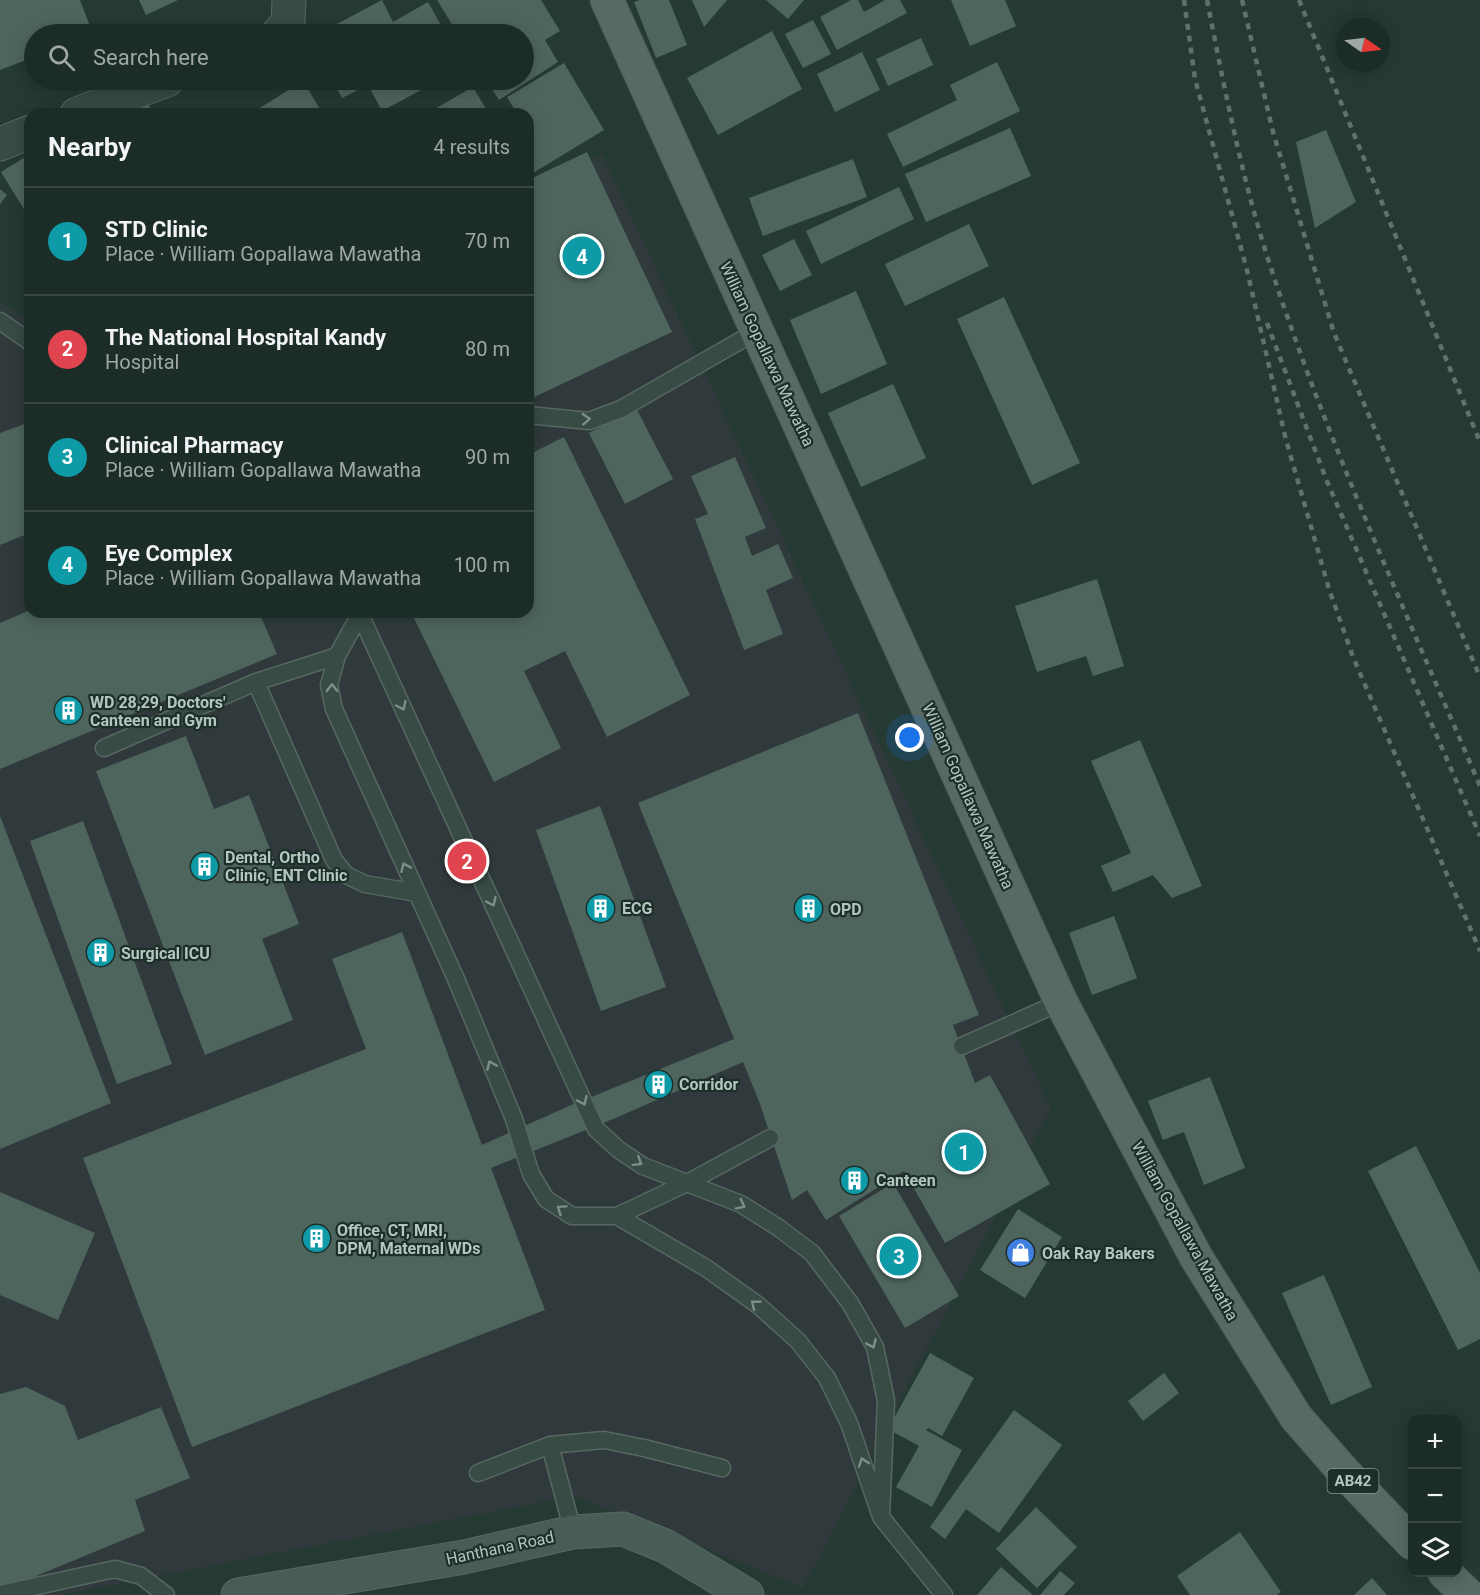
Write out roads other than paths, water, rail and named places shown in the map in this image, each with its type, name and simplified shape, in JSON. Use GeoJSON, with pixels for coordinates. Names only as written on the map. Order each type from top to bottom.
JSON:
{"type":"FeatureCollection","features":[{"type":"Feature","properties":{"kind":"main road","name":"William Gopallawa Mawatha"},"geometry":{"type":"LineString","coordinates":[[607,0],[1061,1002],[1196,1257],[1296,1417],[1343,1471],[1408,1538]]}},
{"type":"Feature","properties":{"kind":"main road"},"geometry":{"type":"LineString","coordinates":[[1449,1577],[1468,1595]]}},
{"type":"Feature","properties":{"kind":"street"},"geometry":{"type":"LineString","coordinates":[[286,24],[289,0]]}},
{"type":"Feature","properties":{"kind":"street"},"geometry":{"type":"LineString","coordinates":[[94,108],[141,90]]}},
{"type":"Feature","properties":{"kind":"street"},"geometry":{"type":"LineString","coordinates":[[0,144],[24,134]]}},
{"type":"Feature","properties":{"kind":"street","name":"Hanthana Road"},"geometry":{"type":"LineString","coordinates":[[238,1595],[464,1557],[573,1532],[623,1529],[665,1546],[747,1595]]}},
{"type":"Feature","properties":{"kind":"lane"},"geometry":{"type":"LineString","coordinates":[[0,321],[24,338]]}},
{"type":"Feature","properties":{"kind":"lane"},"geometry":{"type":"LineString","coordinates":[[534,416],[589,421],[600,417],[621,409],[757,331]]}},
{"type":"Feature","properties":{"kind":"lane"},"geometry":{"type":"LineString","coordinates":[[356,618],[337,656],[329,685],[334,709],[456,979],[514,1119],[531,1174],[546,1199],[572,1216],[617,1216],[687,1183],[770,1138]]}},
{"type":"Feature","properties":{"kind":"lane"},"geometry":{"type":"LineString","coordinates":[[361,618],[596,1129],[643,1166],[741,1204],[779,1228],[812,1253],[850,1303],[874,1347],[886,1401],[882,1517]]}},
{"type":"Feature","properties":{"kind":"lane"},"geometry":{"type":"LineString","coordinates":[[104,748],[256,682],[337,656]]}},
{"type":"Feature","properties":{"kind":"lane"},"geometry":{"type":"LineString","coordinates":[[256,682],[334,860],[346,875],[365,884],[417,893]]}},
{"type":"Feature","properties":{"kind":"lane"},"geometry":{"type":"LineString","coordinates":[[962,1046],[1061,1002]]}},
{"type":"Feature","properties":{"kind":"lane"},"geometry":{"type":"LineString","coordinates":[[617,1216],[705,1268],[758,1305],[798,1341],[828,1378],[849,1423],[882,1517],[944,1595]]}},
{"type":"Feature","properties":{"kind":"lane"},"geometry":{"type":"LineString","coordinates":[[478,1473],[550,1446],[604,1440],[722,1468]]}},
{"type":"Feature","properties":{"kind":"lane"},"geometry":{"type":"LineString","coordinates":[[550,1446],[573,1532]]}},
{"type":"Feature","properties":{"kind":"lane"},"geometry":{"type":"LineString","coordinates":[[0,1594],[115,1569],[141,1576],[166,1595]]}},
{"type":"Feature","properties":{"kind":"railway"},"geometry":{"type":"LineString","coordinates":[[1184,0],[1195,79],[1247,270],[1286,440],[1329,589],[1353,657],[1480,951]]}},
{"type":"Feature","properties":{"kind":"railway"},"geometry":{"type":"LineString","coordinates":[[1207,0],[1246,183],[1286,312],[1337,449],[1480,786]]}},
{"type":"Feature","properties":{"kind":"railway"},"geometry":{"type":"LineString","coordinates":[[1242,0],[1273,132],[1334,333],[1480,677]]}},
{"type":"Feature","properties":{"kind":"railway"},"geometry":{"type":"LineString","coordinates":[[1299,0],[1480,442]]}},
{"type":"Feature","properties":{"kind":"railway"},"geometry":{"type":"LineString","coordinates":[[1267,323],[1326,479],[1480,836]]}},
{"type":"Feature","properties":{"kind":"place","name":"Eye Complex"},"geometry":{"type":"Point","coordinates":[582,256]}},
{"type":"Feature","properties":{"kind":"place","name":"WD 28,29, Doctors' Canteen and Gym"},"geometry":{"type":"Point","coordinates":[69,711]}},
{"type":"Feature","properties":{"kind":"place","name":"The National Hospital Kandy"},"geometry":{"type":"Point","coordinates":[467,861]}},
{"type":"Feature","properties":{"kind":"place","name":"Dental, Ortho Clinic, ENT Clinic"},"geometry":{"type":"Point","coordinates":[204,866]}},
{"type":"Feature","properties":{"kind":"place","name":"ECG"},"geometry":{"type":"Point","coordinates":[601,908]}},
{"type":"Feature","properties":{"kind":"place","name":"OPD"},"geometry":{"type":"Point","coordinates":[809,909]}},
{"type":"Feature","properties":{"kind":"place","name":"Surgical ICU"},"geometry":{"type":"Point","coordinates":[100,953]}},
{"type":"Feature","properties":{"kind":"place","name":"Corridor"},"geometry":{"type":"Point","coordinates":[658,1084]}},
{"type":"Feature","properties":{"kind":"place","name":"STD Clinic"},"geometry":{"type":"Point","coordinates":[964,1152]}},
{"type":"Feature","properties":{"kind":"place","name":"Canteen"},"geometry":{"type":"Point","coordinates":[855,1180]}},
{"type":"Feature","properties":{"kind":"place","name":"Office, CT, MRI, DPM, Maternal WDs"},"geometry":{"type":"Point","coordinates":[316,1239]}},
{"type":"Feature","properties":{"kind":"place","name":"Oak Ray Bakers"},"geometry":{"type":"Point","coordinates":[1021,1253]}},
{"type":"Feature","properties":{"kind":"place","name":"Clinical Pharmacy"},"geometry":{"type":"Point","coordinates":[899,1256]}}]}
